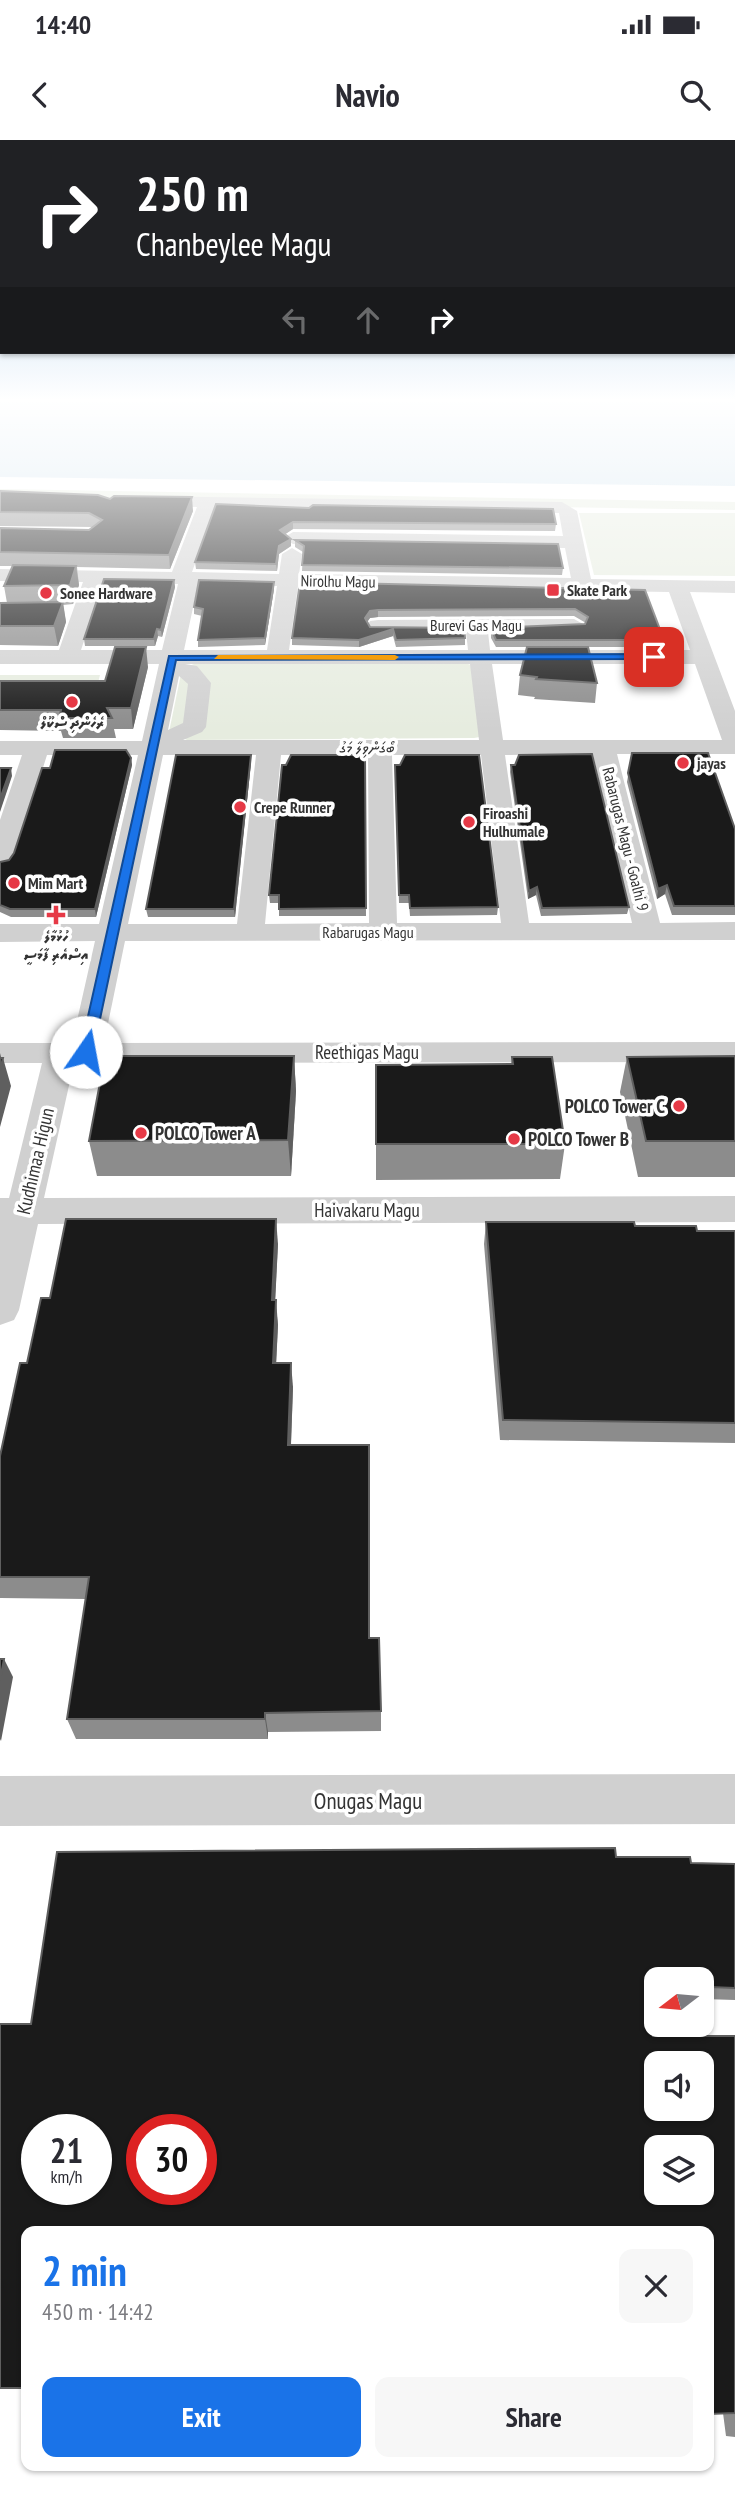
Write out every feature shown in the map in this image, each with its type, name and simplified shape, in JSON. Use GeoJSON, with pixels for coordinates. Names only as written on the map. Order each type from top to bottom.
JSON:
{"type":"FeatureCollection","features":[{"type":"Feature","properties":{"kind":"street","name":"Kudhimaa Higun"},"geometry":{"type":"LineString","coordinates":[[0,1310],[12,1211],[74,1052],[112,932],[171,663],[184,578],[205,511]]}},
{"type":"Feature","properties":{"kind":"street"},"geometry":{"type":"LineString","coordinates":[[278,657],[298,511]]}},
{"type":"Feature","properties":{"kind":"street"},"geometry":{"type":"LineString","coordinates":[[567,511],[575,542],[573,625],[581,657]]}},
{"type":"Feature","properties":{"kind":"street"},"geometry":{"type":"LineString","coordinates":[[293,538],[575,542]]}},
{"type":"Feature","properties":{"kind":"street"},"geometry":{"type":"LineString","coordinates":[[73,576],[81,557]]}},
{"type":"Feature","properties":{"kind":"street","name":"Nirolhu Magu"},"geometry":{"type":"LineString","coordinates":[[2,579],[73,576],[735,587]]}},
{"type":"Feature","properties":{"kind":"street"},"geometry":{"type":"LineString","coordinates":[[68,657],[95,577]]}},
{"type":"Feature","properties":{"kind":"street"},"geometry":{"type":"LineString","coordinates":[[379,657],[380,581]]}},
{"type":"Feature","properties":{"kind":"street"},"geometry":{"type":"LineString","coordinates":[[677,586],[735,744]]}},
{"type":"Feature","properties":{"kind":"street"},"geometry":{"type":"LineString","coordinates":[[55,613],[83,613]]}},
{"type":"Feature","properties":{"kind":"street"},"geometry":{"type":"LineString","coordinates":[[476,625],[481,662]]}},
{"type":"Feature","properties":{"kind":"street","name":"Burevi Gas Magu"},"geometry":{"type":"LineString","coordinates":[[378,626],[573,625]]}},
{"type":"Feature","properties":{"kind":"street"},"geometry":{"type":"LineString","coordinates":[[0,657],[68,657],[171,663],[278,657],[379,657],[481,662],[581,657],[703,657]]}},
{"type":"Feature","properties":{"kind":"street"},"geometry":{"type":"LineString","coordinates":[[481,662],[461,675],[465,706],[469,731],[491,742],[516,931]]}},
{"type":"Feature","properties":{"kind":"street"},"geometry":{"type":"LineString","coordinates":[[171,663],[189,671],[201,683],[228,683]]}},
{"type":"Feature","properties":{"kind":"street"},"geometry":{"type":"LineString","coordinates":[[154,743],[194,727],[201,683]]}},
{"type":"Feature","properties":{"kind":"street","name":"ބޯގަންވިލާ މަގު"},"geometry":{"type":"LineString","coordinates":[[0,748],[154,743],[269,748],[491,742],[603,747],[735,744]]}},
{"type":"Feature","properties":{"kind":"street"},"geometry":{"type":"LineString","coordinates":[[380,747],[383,932]]}},
{"type":"Feature","properties":{"kind":"street","name":"Rabarugas Magu - Goalhi 9"},"geometry":{"type":"LineString","coordinates":[[603,747],[648,931]]}},
{"type":"Feature","properties":{"kind":"street"},"geometry":{"type":"LineString","coordinates":[[0,859],[37,748]]}},
{"type":"Feature","properties":{"kind":"street"},"geometry":{"type":"LineString","coordinates":[[250,932],[269,748]]}},
{"type":"Feature","properties":{"kind":"street","name":"Rabarugas Magu"},"geometry":{"type":"LineString","coordinates":[[0,933],[735,931]]}},
{"type":"Feature","properties":{"kind":"street","name":"Reethigas Magu"},"geometry":{"type":"LineString","coordinates":[[0,1053],[735,1052]]}},
{"type":"Feature","properties":{"kind":"street","name":"Haivakaru Magu"},"geometry":{"type":"LineString","coordinates":[[12,1211],[735,1209]]}},
{"type":"Feature","properties":{"kind":"street","name":"Onugas Magu"},"geometry":{"type":"LineString","coordinates":[[0,1801],[735,1799]]}},
{"type":"Feature","properties":{"kind":"shaded area"},"geometry":{"type":"Polygon","coordinates":[[[579,513],[735,513],[735,576],[594,575],[579,513]]]}},
{"type":"Feature","properties":{"kind":"shaded area"},"geometry":{"type":"Polygon","coordinates":[[[194,664],[471,665],[480,737],[187,740],[169,732],[182,669],[194,664]]]}},
{"type":"Feature","properties":{"kind":"shaded area"},"geometry":{"type":"Polygon","coordinates":[[[0,675],[100,675],[94,698],[0,698],[0,675]]]}},
{"type":"Feature","properties":{"kind":"building"},"geometry":{"type":"Polygon","coordinates":[[[187,511],[169,555],[0,552],[0,528],[89,530],[102,520],[89,513],[0,512],[187,511]]]}},
{"type":"Feature","properties":{"kind":"building"},"geometry":{"type":"Polygon","coordinates":[[[214,511],[553,511],[556,524],[293,522],[280,530],[291,539],[279,546],[276,564],[195,562],[214,511]]]}},
{"type":"Feature","properties":{"kind":"building"},"geometry":{"type":"Polygon","coordinates":[[[295,540],[558,544],[563,568],[302,565],[304,546],[295,540]]]}},
{"type":"Feature","properties":{"kind":"building"},"geometry":{"type":"Polygon","coordinates":[[[13,565],[76,566],[70,585],[4,586],[13,565]]]}},
{"type":"Feature","properties":{"kind":"building"},"geometry":{"type":"Polygon","coordinates":[[[104,579],[174,580],[161,630],[157,629],[154,639],[84,639],[104,579]]]}},
{"type":"Feature","properties":{"kind":"building"},"geometry":{"type":"Polygon","coordinates":[[[199,580],[274,582],[265,638],[198,640],[203,609],[194,607],[199,580]]]}},
{"type":"Feature","properties":{"kind":"building"},"geometry":{"type":"Polygon","coordinates":[[[300,582],[645,590],[664,640],[496,640],[491,628],[585,624],[588,617],[575,609],[378,610],[370,611],[365,618],[370,627],[464,628],[465,638],[396,640],[393,629],[359,640],[292,638],[300,582]]]}},
{"type":"Feature","properties":{"kind":"building"},"geometry":{"type":"Polygon","coordinates":[[[63,602],[54,626],[0,626],[0,603],[63,602]]]}},
{"type":"Feature","properties":{"kind":"building"},"geometry":{"type":"Polygon","coordinates":[[[115,647],[146,647],[131,708],[107,708],[112,718],[59,718],[61,710],[0,710],[0,681],[105,681],[115,647]]]}},
{"type":"Feature","properties":{"kind":"building"},"geometry":{"type":"Polygon","coordinates":[[[527,647],[588,647],[597,683],[536,679],[537,677],[520,675],[527,647]]]}},
{"type":"Feature","properties":{"kind":"building"},"geometry":{"type":"Polygon","coordinates":[[[55,750],[126,750],[131,758],[95,909],[10,909],[0,905],[0,862],[9,860],[14,853],[42,768],[50,768],[55,750]]]}},
{"type":"Feature","properties":{"kind":"building"},"geometry":{"type":"Polygon","coordinates":[[[632,753],[708,753],[735,829],[735,906],[674,906],[667,885],[658,889],[628,773],[632,753]]]}},
{"type":"Feature","properties":{"kind":"building"},"geometry":{"type":"Polygon","coordinates":[[[592,754],[629,907],[542,908],[537,887],[529,891],[511,765],[515,765],[519,755],[592,754]]]}},
{"type":"Feature","properties":{"kind":"building"},"geometry":{"type":"Polygon","coordinates":[[[176,755],[251,755],[234,909],[146,909],[176,755]]]}},
{"type":"Feature","properties":{"kind":"building"},"geometry":{"type":"Polygon","coordinates":[[[291,755],[365,755],[366,908],[279,909],[279,895],[269,895],[282,765],[286,765],[291,755]]]}},
{"type":"Feature","properties":{"kind":"building"},"geometry":{"type":"Polygon","coordinates":[[[405,755],[479,755],[498,907],[410,908],[409,895],[399,895],[395,765],[400,765],[405,755]]]}},
{"type":"Feature","properties":{"kind":"building"},"geometry":{"type":"Polygon","coordinates":[[[0,768],[11,768],[0,799],[0,768]]]}},
{"type":"Feature","properties":{"kind":"building"},"geometry":{"type":"Polygon","coordinates":[[[105,1056],[294,1056],[288,1140],[89,1141],[105,1056]]]}},
{"type":"Feature","properties":{"kind":"building"},"geometry":{"type":"Polygon","coordinates":[[[735,1056],[735,1141],[646,1141],[627,1057],[735,1056]]]}},
{"type":"Feature","properties":{"kind":"building"},"geometry":{"type":"Polygon","coordinates":[[[512,1057],[552,1057],[565,1144],[376,1144],[376,1065],[513,1064],[512,1057]]]}},
{"type":"Feature","properties":{"kind":"building"},"geometry":{"type":"Polygon","coordinates":[[[66,1219],[276,1219],[272,1300],[276,1300],[273,1363],[291,1363],[288,1445],[369,1445],[369,1638],[379,1638],[381,1711],[265,1713],[265,1719],[67,1719],[89,1577],[0,1577],[0,1456],[20,1363],[27,1363],[41,1298],[50,1298],[66,1219]]]}},
{"type":"Feature","properties":{"kind":"building"},"geometry":{"type":"Polygon","coordinates":[[[486,1222],[634,1222],[635,1226],[696,1226],[697,1231],[735,1231],[735,1423],[503,1420],[486,1222]]]}},
{"type":"Feature","properties":{"kind":"building"},"geometry":{"type":"Polygon","coordinates":[[[0,1659],[4,1659],[0,1680],[0,1659]]]}},
{"type":"Feature","properties":{"kind":"building"},"geometry":{"type":"Polygon","coordinates":[[[615,1848],[616,1857],[690,1857],[691,1863],[735,1864],[735,1988],[714,1987],[714,1967],[644,1967],[644,2037],[735,2036],[735,2413],[714,2414],[714,2226],[21,2226],[21,2388],[0,2388],[0,2024],[31,2024],[57,1852],[615,1848]]]}},
{"type":"Feature","properties":{"kind":"slow traffic"},"geometry":{"type":"LineString","coordinates":[[218,657],[395,657]]}},
{"type":"Feature","properties":{"kind":"place","name":"Skate Park"},"geometry":{"type":"Point","coordinates":[553,590]}},
{"type":"Feature","properties":{"kind":"place","name":"Sonee Hardware"},"geometry":{"type":"Point","coordinates":[46,593]}},
{"type":"Feature","properties":{"kind":"place","name":"ރެހެންދި ސްކޫލް"},"geometry":{"type":"Point","coordinates":[72,702]}},
{"type":"Feature","properties":{"kind":"place","name":"jayas"},"geometry":{"type":"Point","coordinates":[683,763]}},
{"type":"Feature","properties":{"kind":"place","name":"Crepe Runner"},"geometry":{"type":"Point","coordinates":[240,807]}},
{"type":"Feature","properties":{"kind":"place","name":"Firoashi Hulhumale"},"geometry":{"type":"Point","coordinates":[469,822]}},
{"type":"Feature","properties":{"kind":"place","name":"Mim Mart"},"geometry":{"type":"Point","coordinates":[14,883]}},
{"type":"Feature","properties":{"kind":"place","name":"ހުޅުމާލެ އިސްއެރި ފާމަސީ"},"geometry":{"type":"Point","coordinates":[56,915]}},
{"type":"Feature","properties":{"kind":"place","name":"POLCO Tower C"},"geometry":{"type":"Point","coordinates":[679,1106]}},
{"type":"Feature","properties":{"kind":"place","name":"POLCO Tower A"},"geometry":{"type":"Point","coordinates":[141,1133]}},
{"type":"Feature","properties":{"kind":"place","name":"POLCO Tower B"},"geometry":{"type":"Point","coordinates":[514,1139]}},
{"type":"Feature","properties":{"kind":"route"},"geometry":{"type":"LineString","coordinates":[[86,1052],[172,657],[654,657]]}}]}
